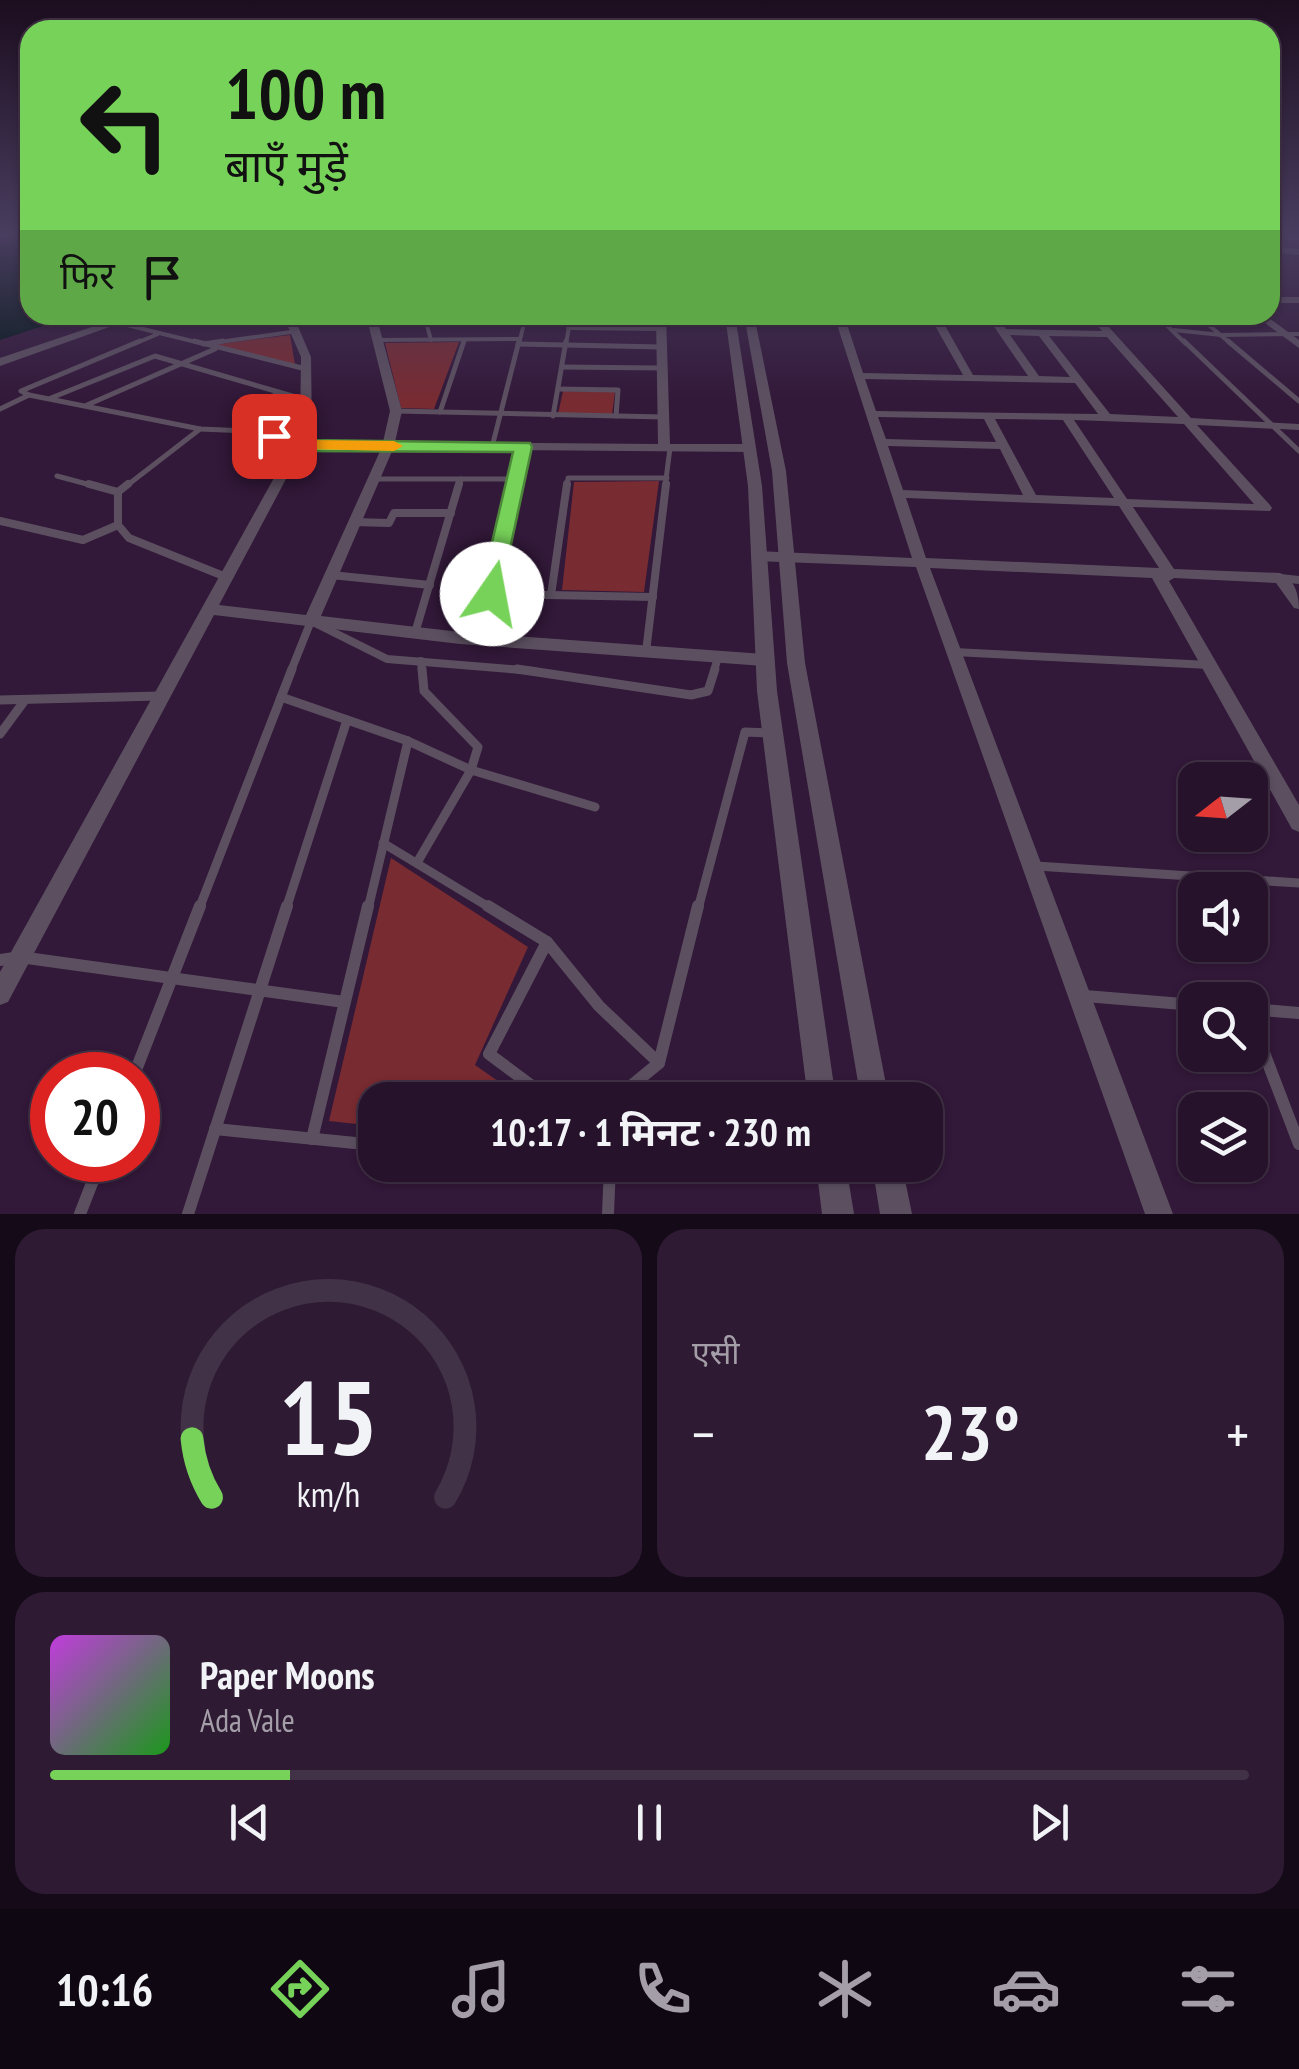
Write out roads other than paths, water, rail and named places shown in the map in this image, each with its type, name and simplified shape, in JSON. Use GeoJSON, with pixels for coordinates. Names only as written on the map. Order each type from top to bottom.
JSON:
{"type":"FeatureCollection","features":[{"type":"Feature","properties":{"kind":"street"},"geometry":{"type":"LineString","coordinates":[[0,353],[92,325]]}},
{"type":"Feature","properties":{"kind":"street"},"geometry":{"type":"LineString","coordinates":[[0,362],[97,325]]}},
{"type":"Feature","properties":{"kind":"street"},"geometry":{"type":"LineString","coordinates":[[0,994],[306,430],[306,369],[294,325]]}},
{"type":"Feature","properties":{"kind":"street"},"geometry":{"type":"LineString","coordinates":[[310,621],[388,446],[396,411],[375,325]]}},
{"type":"Feature","properties":{"kind":"street"},"geometry":{"type":"LineString","coordinates":[[732,325],[750,448],[772,733],[820,1082]]}},
{"type":"Feature","properties":{"kind":"street"},"geometry":{"type":"LineString","coordinates":[[750,325],[779,471],[796,663],[872,1082]]}},
{"type":"Feature","properties":{"kind":"street"},"geometry":{"type":"LineString","coordinates":[[843,325],[921,563],[1159,1214]]}},
{"type":"Feature","properties":{"kind":"street"},"geometry":{"type":"LineString","coordinates":[[940,325],[970,378]]}},
{"type":"Feature","properties":{"kind":"street"},"geometry":{"type":"LineString","coordinates":[[999,325],[1034,378]]}},
{"type":"Feature","properties":{"kind":"street"},"geometry":{"type":"LineString","coordinates":[[898,494],[1266,508],[1102,325]]}},
{"type":"Feature","properties":{"kind":"street"},"geometry":{"type":"LineString","coordinates":[[1272,325],[1299,345]]}},
{"type":"Feature","properties":{"kind":"street"},"geometry":{"type":"LineString","coordinates":[[661,328],[667,448]]}},
{"type":"Feature","properties":{"kind":"street"},"geometry":{"type":"LineString","coordinates":[[1004,332],[1110,334]]}},
{"type":"Feature","properties":{"kind":"street"},"geometry":{"type":"LineString","coordinates":[[1042,333],[1107,418]]}},
{"type":"Feature","properties":{"kind":"street"},"geometry":{"type":"LineString","coordinates":[[860,376],[1078,380]]}},
{"type":"Feature","properties":{"kind":"street"},"geometry":{"type":"LineString","coordinates":[[872,414],[1299,426]]}},
{"type":"Feature","properties":{"kind":"street"},"geometry":{"type":"LineString","coordinates":[[988,416],[1032,499]]}},
{"type":"Feature","properties":{"kind":"street"},"geometry":{"type":"LineString","coordinates":[[1066,417],[1123,502],[1299,823]]}},
{"type":"Feature","properties":{"kind":"street"},"geometry":{"type":"LineString","coordinates":[[881,442],[1004,446]]}},
{"type":"Feature","properties":{"kind":"street"},"geometry":{"type":"LineString","coordinates":[[298,444],[750,448]]}},
{"type":"Feature","properties":{"kind":"street"},"geometry":{"type":"LineString","coordinates":[[758,556],[1280,578],[1299,604]]}},
{"type":"Feature","properties":{"kind":"street"},"geometry":{"type":"LineString","coordinates":[[208,609],[482,640],[764,660]]}},
{"type":"Feature","properties":{"kind":"street"},"geometry":{"type":"LineString","coordinates":[[833,1182],[838,1214]]}},
{"type":"Feature","properties":{"kind":"street"},"geometry":{"type":"LineString","coordinates":[[890,1182],[896,1214]]}},
{"type":"Feature","properties":{"kind":"lane"},"geometry":{"type":"LineString","coordinates":[[134,325],[215,349],[306,369]]}},
{"type":"Feature","properties":{"kind":"lane"},"geometry":{"type":"LineString","coordinates":[[427,325],[431,340]]}},
{"type":"Feature","properties":{"kind":"lane"},"geometry":{"type":"LineString","coordinates":[[492,447],[523,325]]}},
{"type":"Feature","properties":{"kind":"lane"},"geometry":{"type":"LineString","coordinates":[[553,416],[569,325]]}},
{"type":"Feature","properties":{"kind":"lane"},"geometry":{"type":"LineString","coordinates":[[1167,325],[1299,451]]}},
{"type":"Feature","properties":{"kind":"lane"},"geometry":{"type":"LineString","coordinates":[[1209,325],[1299,402]]}},
{"type":"Feature","properties":{"kind":"lane"},"geometry":{"type":"LineString","coordinates":[[568,328],[661,328]]}},
{"type":"Feature","properties":{"kind":"lane"},"geometry":{"type":"LineString","coordinates":[[1172,330],[1221,335],[1299,334]]}},
{"type":"Feature","properties":{"kind":"lane"},"geometry":{"type":"LineString","coordinates":[[200,345],[298,331]]}},
{"type":"Feature","properties":{"kind":"lane"},"geometry":{"type":"LineString","coordinates":[[158,334],[21,392],[200,429],[234,431],[298,444]]}},
{"type":"Feature","properties":{"kind":"lane"},"geometry":{"type":"LineString","coordinates":[[380,340],[662,347]]}},
{"type":"Feature","properties":{"kind":"lane"},"geometry":{"type":"LineString","coordinates":[[440,412],[464,340]]}},
{"type":"Feature","properties":{"kind":"lane"},"geometry":{"type":"LineString","coordinates":[[87,405],[215,349]]}},
{"type":"Feature","properties":{"kind":"lane"},"geometry":{"type":"LineString","coordinates":[[51,398],[155,356],[306,400]]}},
{"type":"Feature","properties":{"kind":"lane"},"geometry":{"type":"LineString","coordinates":[[562,367],[662,368]]}},
{"type":"Feature","properties":{"kind":"lane"},"geometry":{"type":"LineString","coordinates":[[558,389],[618,390],[616,416]]}},
{"type":"Feature","properties":{"kind":"lane"},"geometry":{"type":"LineString","coordinates":[[0,408],[30,394]]}},
{"type":"Feature","properties":{"kind":"lane"},"geometry":{"type":"LineString","coordinates":[[234,431],[276,394]]}},
{"type":"Feature","properties":{"kind":"lane"},"geometry":{"type":"LineString","coordinates":[[396,411],[663,417]]}},
{"type":"Feature","properties":{"kind":"lane"},"geometry":{"type":"LineString","coordinates":[[118,492],[200,429]]}},
{"type":"Feature","properties":{"kind":"lane"},"geometry":{"type":"LineString","coordinates":[[482,640],[523,447]]}},
{"type":"Feature","properties":{"kind":"lane"},"geometry":{"type":"LineString","coordinates":[[646,652],[667,478],[667,448]]}},
{"type":"Feature","properties":{"kind":"lane"},"geometry":{"type":"LineString","coordinates":[[58,476],[118,492]]}},
{"type":"Feature","properties":{"kind":"lane"},"geometry":{"type":"LineString","coordinates":[[551,595],[568,478],[667,478]]}},
{"type":"Feature","properties":{"kind":"lane"},"geometry":{"type":"LineString","coordinates":[[374,479],[516,479]]}},
{"type":"Feature","properties":{"kind":"lane"},"geometry":{"type":"LineString","coordinates":[[415,633],[461,479]]}},
{"type":"Feature","properties":{"kind":"lane"},"geometry":{"type":"LineString","coordinates":[[118,492],[118,525],[129,538],[226,577]]}},
{"type":"Feature","properties":{"kind":"lane"},"geometry":{"type":"LineString","coordinates":[[354,522],[388,523],[394,513],[451,513]]}},
{"type":"Feature","properties":{"kind":"lane"},"geometry":{"type":"LineString","coordinates":[[0,522],[83,540],[118,525]]}},
{"type":"Feature","properties":{"kind":"lane"},"geometry":{"type":"LineString","coordinates":[[331,575],[430,585]]}},
{"type":"Feature","properties":{"kind":"lane"},"geometry":{"type":"LineString","coordinates":[[1280,578],[1299,580]]}},
{"type":"Feature","properties":{"kind":"lane"},"geometry":{"type":"LineString","coordinates":[[492,594],[653,597]]}},
{"type":"Feature","properties":{"kind":"lane"},"geometry":{"type":"LineString","coordinates":[[143,1052],[310,621],[388,659],[507,668],[691,695],[708,691],[718,657]]}},
{"type":"Feature","properties":{"kind":"lane"},"geometry":{"type":"LineString","coordinates":[[954,652],[1210,665]]}},
{"type":"Feature","properties":{"kind":"lane"},"geometry":{"type":"LineString","coordinates":[[418,861],[471,770],[478,747],[424,691],[422,661]]}},
{"type":"Feature","properties":{"kind":"lane"},"geometry":{"type":"LineString","coordinates":[[0,700],[162,696]]}},
{"type":"Feature","properties":{"kind":"lane"},"geometry":{"type":"LineString","coordinates":[[281,698],[408,741],[471,770],[595,807]]}},
{"type":"Feature","properties":{"kind":"lane"},"geometry":{"type":"LineString","coordinates":[[0,734],[25,700]]}},
{"type":"Feature","properties":{"kind":"lane"},"geometry":{"type":"LineString","coordinates":[[188,1214],[347,720]]}},
{"type":"Feature","properties":{"kind":"lane"},"geometry":{"type":"LineString","coordinates":[[636,1082],[659,1063],[740,746],[746,732],[772,733]]}},
{"type":"Feature","properties":{"kind":"lane"},"geometry":{"type":"LineString","coordinates":[[312,1139],[408,741]]}},
{"type":"Feature","properties":{"kind":"lane"},"geometry":{"type":"LineString","coordinates":[[383,843],[547,942],[599,1006],[659,1063]]}},
{"type":"Feature","properties":{"kind":"lane"},"geometry":{"type":"LineString","coordinates":[[1032,866],[1299,883]]}},
{"type":"Feature","properties":{"kind":"lane"},"geometry":{"type":"LineString","coordinates":[[527,1082],[490,1054],[547,942]]}},
{"type":"Feature","properties":{"kind":"lane"},"geometry":{"type":"LineString","coordinates":[[0,960],[20,957],[170,981],[344,1002]]}},
{"type":"Feature","properties":{"kind":"lane"},"geometry":{"type":"LineString","coordinates":[[1080,996],[1178,1004]]}},
{"type":"Feature","properties":{"kind":"lane"},"geometry":{"type":"LineString","coordinates":[[1268,1012],[1299,1013]]}},
{"type":"Feature","properties":{"kind":"lane"},"geometry":{"type":"LineString","coordinates":[[1268,1060],[1299,1144]]}},
{"type":"Feature","properties":{"kind":"lane"},"geometry":{"type":"LineString","coordinates":[[215,1129],[358,1143]]}},
{"type":"Feature","properties":{"kind":"lane"},"geometry":{"type":"LineString","coordinates":[[80,1214],[92,1182]]}},
{"type":"Feature","properties":{"kind":"lane"},"geometry":{"type":"LineString","coordinates":[[608,1214],[609,1182]]}}]}
